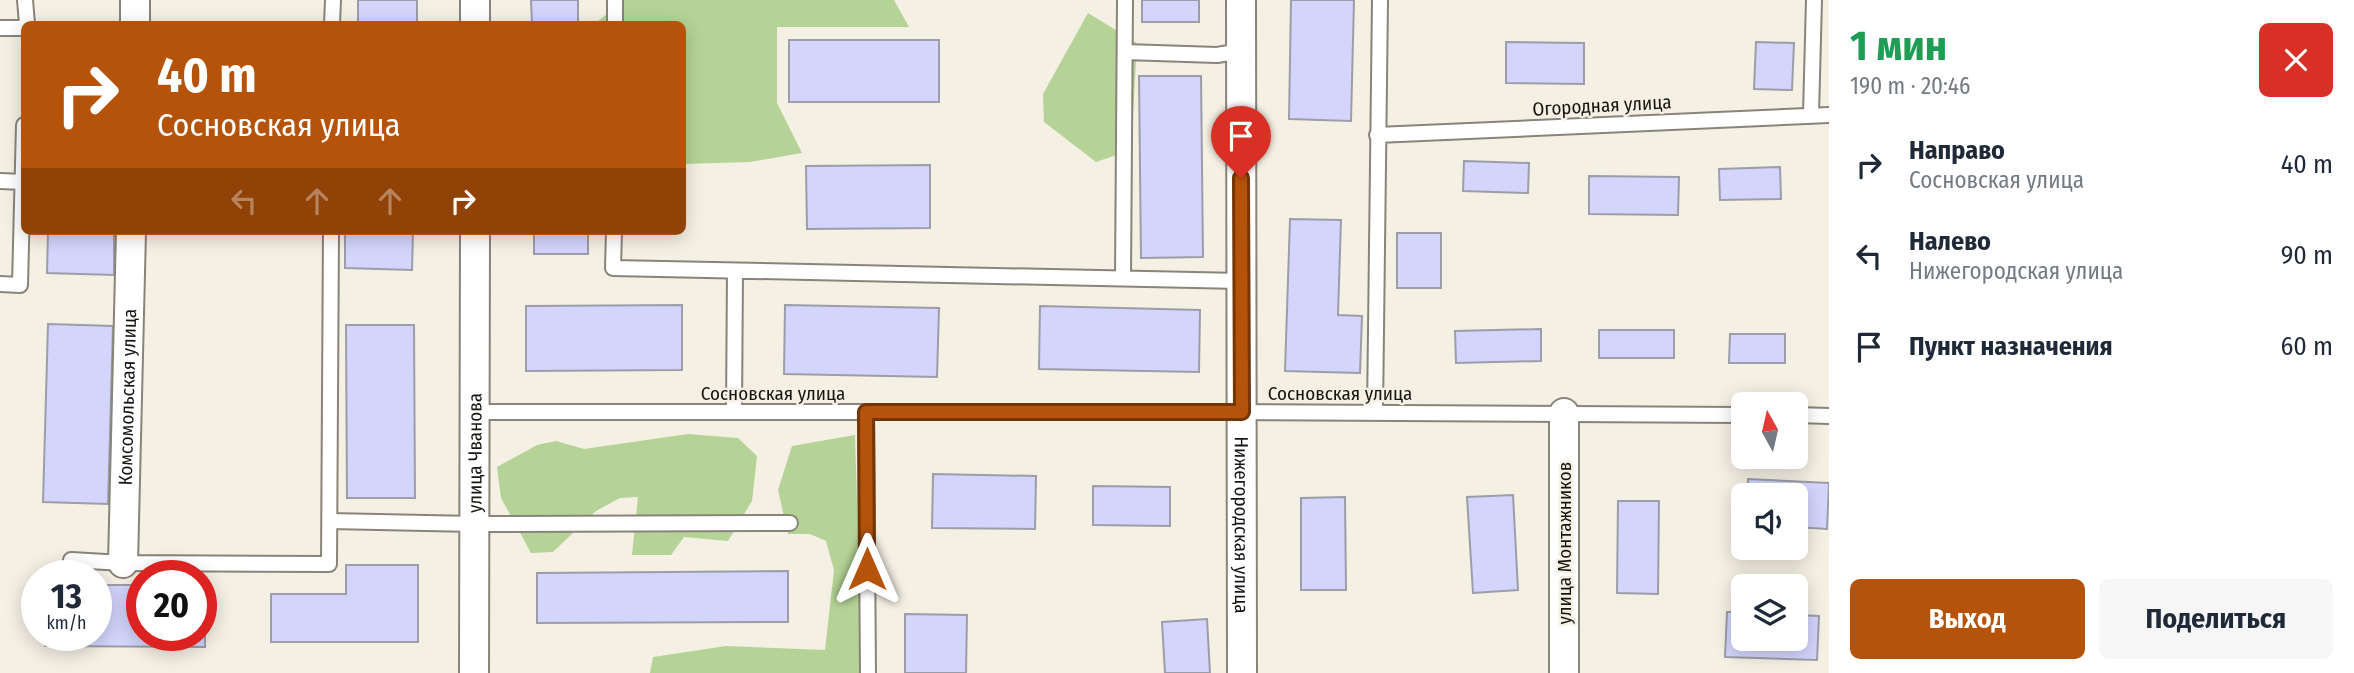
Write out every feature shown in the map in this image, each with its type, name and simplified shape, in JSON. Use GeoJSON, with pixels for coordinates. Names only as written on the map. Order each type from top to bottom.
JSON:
{"type":"FeatureCollection","features":[{"type":"Feature","properties":{"kind":"street"},"geometry":{"type":"LineString","coordinates":[[135,0],[135,21]]}},
{"type":"Feature","properties":{"kind":"street"},"geometry":{"type":"LineString","coordinates":[[475,0],[475,21]]}},
{"type":"Feature","properties":{"kind":"street","name":"Нижегородская улица"},"geometry":{"type":"LineString","coordinates":[[1241,0],[1242,673]]}},
{"type":"Feature","properties":{"kind":"street","name":"Комсомольская улица"},"geometry":{"type":"LineString","coordinates":[[123,563],[131,235]]}},
{"type":"Feature","properties":{"kind":"street","name":"улица Чванова"},"geometry":{"type":"LineString","coordinates":[[474,673],[475,235]]}},
{"type":"Feature","properties":{"kind":"street","name":"улица Монтажников"},"geometry":{"type":"LineString","coordinates":[[1563,673],[1564,413]]}},
{"type":"Feature","properties":{"kind":"lane"},"geometry":{"type":"LineString","coordinates":[[25,0],[26,21]]}},
{"type":"Feature","properties":{"kind":"lane"},"geometry":{"type":"LineString","coordinates":[[332,21],[333,0]]}},
{"type":"Feature","properties":{"kind":"lane"},"geometry":{"type":"LineString","coordinates":[[615,0],[615,21]]}},
{"type":"Feature","properties":{"kind":"lane"},"geometry":{"type":"LineString","coordinates":[[1123,278],[1125,0]]}},
{"type":"Feature","properties":{"kind":"lane"},"geometry":{"type":"LineString","coordinates":[[1375,412],[1380,0]]}},
{"type":"Feature","properties":{"kind":"lane"},"geometry":{"type":"LineString","coordinates":[[1811,114],[1814,0]]}},
{"type":"Feature","properties":{"kind":"lane"},"geometry":{"type":"LineString","coordinates":[[0,28],[21,27]]}},
{"type":"Feature","properties":{"kind":"lane"},"geometry":{"type":"LineString","coordinates":[[1125,52],[1217,55],[1241,51]]}},
{"type":"Feature","properties":{"kind":"lane","name":"Огородная улица"},"geometry":{"type":"LineString","coordinates":[[1377,135],[1829,115]]}},
{"type":"Feature","properties":{"kind":"lane"},"geometry":{"type":"LineString","coordinates":[[0,181],[21,182]]}},
{"type":"Feature","properties":{"kind":"lane"},"geometry":{"type":"LineString","coordinates":[[0,284],[20,285],[21,235]]}},
{"type":"Feature","properties":{"kind":"lane"},"geometry":{"type":"LineString","coordinates":[[112,562],[329,564],[331,235]]}},
{"type":"Feature","properties":{"kind":"lane"},"geometry":{"type":"LineString","coordinates":[[614,235],[613,268],[1241,281]]}},
{"type":"Feature","properties":{"kind":"lane"},"geometry":{"type":"LineString","coordinates":[[734,412],[735,271]]}},
{"type":"Feature","properties":{"kind":"lane","name":"Сосновская улица"},"geometry":{"type":"LineString","coordinates":[[474,412],[1731,415]]}},
{"type":"Feature","properties":{"kind":"lane"},"geometry":{"type":"LineString","coordinates":[[866,412],[868,673]]}},
{"type":"Feature","properties":{"kind":"lane"},"geometry":{"type":"LineString","coordinates":[[1808,415],[1829,416]]}},
{"type":"Feature","properties":{"kind":"lane"},"geometry":{"type":"LineString","coordinates":[[330,521],[474,524],[790,523]]}},
{"type":"Feature","properties":{"kind":"green space"},"geometry":{"type":"Polygon","coordinates":[[[625,0],[894,0],[909,27],[777,27],[777,103],[802,153],[750,162],[686,164],[686,21],[598,21],[625,0]]]}},
{"type":"Feature","properties":{"kind":"green space"},"geometry":{"type":"Polygon","coordinates":[[[1088,13],[1137,43],[1131,150],[1096,162],[1044,122],[1043,94],[1088,13]]]}},
{"type":"Feature","properties":{"kind":"green space"},"geometry":{"type":"Polygon","coordinates":[[[688,434],[738,438],[757,456],[752,501],[728,541],[684,537],[671,555],[632,555],[638,497],[620,498],[596,511],[553,552],[531,553],[501,498],[497,467],[537,445],[556,441],[584,449],[688,434]]]}},
{"type":"Feature","properties":{"kind":"green space"},"geometry":{"type":"Polygon","coordinates":[[[855,435],[861,630],[859,673],[650,673],[653,657],[726,646],[825,650],[834,570],[826,541],[810,534],[788,534],[778,490],[792,446],[855,435]]]}},
{"type":"Feature","properties":{"kind":"building"},"geometry":{"type":"Polygon","coordinates":[[[358,0],[417,0],[417,21],[358,21],[358,0]]]}},
{"type":"Feature","properties":{"kind":"building"},"geometry":{"type":"Polygon","coordinates":[[[531,0],[578,0],[578,21],[532,21],[531,0]]]}},
{"type":"Feature","properties":{"kind":"building"},"geometry":{"type":"Polygon","coordinates":[[[1142,0],[1199,0],[1199,22],[1142,22],[1142,0]]]}},
{"type":"Feature","properties":{"kind":"building"},"geometry":{"type":"Polygon","coordinates":[[[1291,0],[1354,0],[1351,121],[1289,119],[1291,0]]]}},
{"type":"Feature","properties":{"kind":"building"},"geometry":{"type":"Polygon","coordinates":[[[789,40],[939,40],[939,102],[789,102],[789,40]]]}},
{"type":"Feature","properties":{"kind":"building"},"geometry":{"type":"Polygon","coordinates":[[[1506,42],[1584,43],[1584,84],[1506,83],[1506,42]]]}},
{"type":"Feature","properties":{"kind":"building"},"geometry":{"type":"Polygon","coordinates":[[[1756,42],[1794,43],[1792,90],[1754,89],[1756,42]]]}},
{"type":"Feature","properties":{"kind":"building"},"geometry":{"type":"Polygon","coordinates":[[[1139,76],[1201,76],[1203,257],[1141,258],[1139,76]]]}},
{"type":"Feature","properties":{"kind":"building"},"geometry":{"type":"Polygon","coordinates":[[[1464,161],[1529,163],[1528,193],[1463,191],[1464,161]]]}},
{"type":"Feature","properties":{"kind":"building"},"geometry":{"type":"Polygon","coordinates":[[[930,165],[930,228],[807,229],[806,166],[930,165]]]}},
{"type":"Feature","properties":{"kind":"building"},"geometry":{"type":"Polygon","coordinates":[[[1780,167],[1781,199],[1720,200],[1719,169],[1780,167]]]}},
{"type":"Feature","properties":{"kind":"building"},"geometry":{"type":"Polygon","coordinates":[[[1589,176],[1679,177],[1678,215],[1589,214],[1589,176]]]}},
{"type":"Feature","properties":{"kind":"building"},"geometry":{"type":"Polygon","coordinates":[[[1290,219],[1341,220],[1338,315],[1362,316],[1360,373],[1285,371],[1290,219]]]}},
{"type":"Feature","properties":{"kind":"building"},"geometry":{"type":"Polygon","coordinates":[[[1397,233],[1441,233],[1441,288],[1397,288],[1397,233]]]}},
{"type":"Feature","properties":{"kind":"building"},"geometry":{"type":"Polygon","coordinates":[[[48,235],[114,235],[114,275],[47,273],[48,235]]]}},
{"type":"Feature","properties":{"kind":"building"},"geometry":{"type":"Polygon","coordinates":[[[345,235],[413,235],[412,270],[345,268],[345,235]]]}},
{"type":"Feature","properties":{"kind":"building"},"geometry":{"type":"Polygon","coordinates":[[[534,235],[588,235],[588,254],[534,254],[534,235]]]}},
{"type":"Feature","properties":{"kind":"building"},"geometry":{"type":"Polygon","coordinates":[[[682,305],[682,370],[526,371],[526,306],[682,305]]]}},
{"type":"Feature","properties":{"kind":"building"},"geometry":{"type":"Polygon","coordinates":[[[785,305],[939,308],[937,377],[784,374],[785,305]]]}},
{"type":"Feature","properties":{"kind":"building"},"geometry":{"type":"Polygon","coordinates":[[[1040,306],[1200,310],[1199,372],[1039,369],[1040,306]]]}},
{"type":"Feature","properties":{"kind":"building"},"geometry":{"type":"Polygon","coordinates":[[[48,324],[113,326],[108,504],[43,502],[48,324]]]}},
{"type":"Feature","properties":{"kind":"building"},"geometry":{"type":"Polygon","coordinates":[[[346,325],[414,325],[415,498],[347,498],[346,325]]]}},
{"type":"Feature","properties":{"kind":"building"},"geometry":{"type":"Polygon","coordinates":[[[1541,329],[1541,361],[1456,363],[1455,331],[1541,329]]]}},
{"type":"Feature","properties":{"kind":"building"},"geometry":{"type":"Polygon","coordinates":[[[1599,330],[1674,330],[1674,358],[1599,358],[1599,330]]]}},
{"type":"Feature","properties":{"kind":"building"},"geometry":{"type":"Polygon","coordinates":[[[1730,334],[1785,334],[1785,363],[1729,363],[1730,334]]]}},
{"type":"Feature","properties":{"kind":"building"},"geometry":{"type":"Polygon","coordinates":[[[933,474],[1036,476],[1035,529],[932,528],[933,474]]]}},
{"type":"Feature","properties":{"kind":"building"},"geometry":{"type":"Polygon","coordinates":[[[1748,479],[1829,483],[1827,529],[1808,528],[1808,483],[1748,483],[1748,479]]]}},
{"type":"Feature","properties":{"kind":"building"},"geometry":{"type":"Polygon","coordinates":[[[1093,486],[1170,487],[1170,526],[1093,525],[1093,486]]]}},
{"type":"Feature","properties":{"kind":"building"},"geometry":{"type":"Polygon","coordinates":[[[1513,495],[1518,590],[1473,593],[1467,497],[1513,495]]]}},
{"type":"Feature","properties":{"kind":"building"},"geometry":{"type":"Polygon","coordinates":[[[1345,497],[1346,590],[1301,590],[1301,498],[1345,497]]]}},
{"type":"Feature","properties":{"kind":"building"},"geometry":{"type":"Polygon","coordinates":[[[1618,501],[1659,501],[1658,594],[1617,593],[1618,501]]]}},
{"type":"Feature","properties":{"kind":"building"},"geometry":{"type":"Polygon","coordinates":[[[346,565],[418,565],[418,642],[271,642],[271,594],[346,594],[346,565]]]}},
{"type":"Feature","properties":{"kind":"building"},"geometry":{"type":"Polygon","coordinates":[[[788,571],[788,622],[537,623],[537,573],[788,571]]]}},
{"type":"Feature","properties":{"kind":"building"},"geometry":{"type":"Polygon","coordinates":[[[112,585],[126,585],[126,647],[112,646],[112,585]]]}},
{"type":"Feature","properties":{"kind":"building"},"geometry":{"type":"Polygon","coordinates":[[[1727,612],[1731,612],[1731,651],[1808,651],[1808,616],[1819,616],[1817,660],[1725,657],[1727,612]]]}},
{"type":"Feature","properties":{"kind":"building"},"geometry":{"type":"Polygon","coordinates":[[[905,614],[967,615],[966,673],[905,673],[905,614]]]}},
{"type":"Feature","properties":{"kind":"building"},"geometry":{"type":"Polygon","coordinates":[[[1207,619],[1210,673],[1165,673],[1162,622],[1207,619]]]}},
{"type":"Feature","properties":{"kind":"route"},"geometry":{"type":"LineString","coordinates":[[867,569],[866,412],[1242,412],[1241,178]]}}]}
